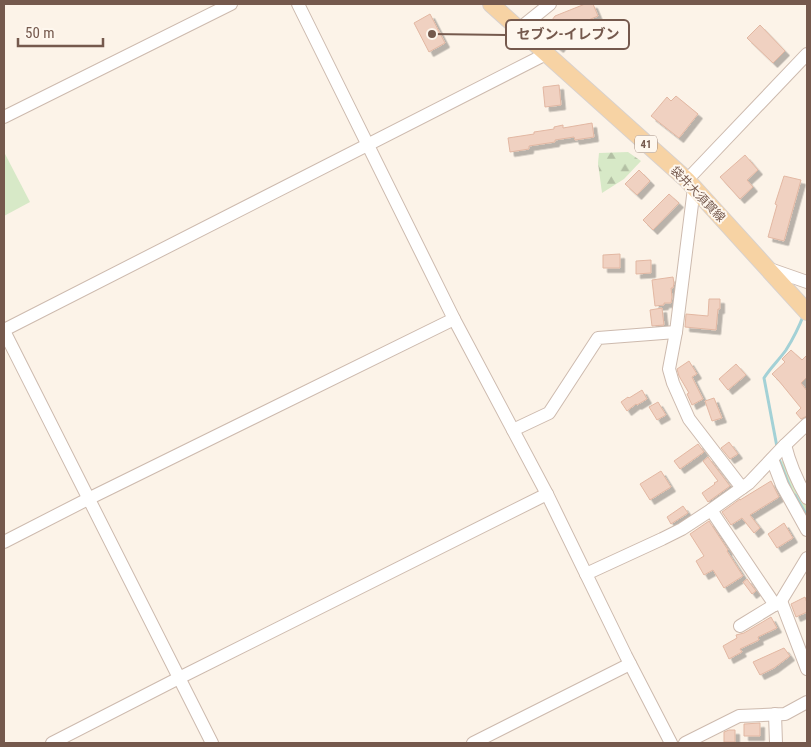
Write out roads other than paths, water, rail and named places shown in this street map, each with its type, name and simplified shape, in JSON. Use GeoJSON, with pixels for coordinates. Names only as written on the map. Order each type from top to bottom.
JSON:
{"type":"FeatureCollection","features":[{"type":"Feature","properties":{"kind":"main road","name":"袋井大須賀線"},"geometry":{"type":"LineString","coordinates":[[491,4],[691,184],[807,312]]}},
{"type":"Feature","properties":{"kind":"street"},"geometry":{"type":"LineString","coordinates":[[4,116],[230,4]]}},
{"type":"Feature","properties":{"kind":"street"},"geometry":{"type":"LineString","coordinates":[[298,4],[454,319],[547,494],[671,743]]}},
{"type":"Feature","properties":{"kind":"street"},"geometry":{"type":"LineString","coordinates":[[519,29],[550,4]]}},
{"type":"Feature","properties":{"kind":"street"},"geometry":{"type":"LineString","coordinates":[[212,743],[4,330],[546,54]]}},
{"type":"Feature","properties":{"kind":"street"},"geometry":{"type":"LineString","coordinates":[[742,488],[689,419],[669,369],[676,332],[691,184],[807,54]]}},
{"type":"Feature","properties":{"kind":"street"},"geometry":{"type":"LineString","coordinates":[[767,268],[807,282]]}},
{"type":"Feature","properties":{"kind":"street"},"geometry":{"type":"LineString","coordinates":[[4,542],[454,319]]}},
{"type":"Feature","properties":{"kind":"street"},"geometry":{"type":"LineString","coordinates":[[513,430],[549,413],[598,338],[676,332]]}},
{"type":"Feature","properties":{"kind":"street"},"geometry":{"type":"LineString","coordinates":[[586,574],[682,529],[711,510],[749,483],[807,424]]}},
{"type":"Feature","properties":{"kind":"street"},"geometry":{"type":"LineString","coordinates":[[785,445],[793,472],[807,498]]}},
{"type":"Feature","properties":{"kind":"street"},"geometry":{"type":"LineString","coordinates":[[772,459],[782,485],[807,530]]}},
{"type":"Feature","properties":{"kind":"street"},"geometry":{"type":"LineString","coordinates":[[52,743],[547,494]]}},
{"type":"Feature","properties":{"kind":"street"},"geometry":{"type":"LineString","coordinates":[[711,510],[778,603],[807,669]]}},
{"type":"Feature","properties":{"kind":"street"},"geometry":{"type":"LineString","coordinates":[[740,626],[778,603],[807,558]]}},
{"type":"Feature","properties":{"kind":"street"},"geometry":{"type":"LineString","coordinates":[[473,743],[630,664]]}},
{"type":"Feature","properties":{"kind":"street"},"geometry":{"type":"LineString","coordinates":[[684,743],[739,716],[785,714],[807,702]]}},
{"type":"Feature","properties":{"kind":"street"},"geometry":{"type":"LineString","coordinates":[[775,714],[776,743]]}},
{"type":"Feature","properties":{"kind":"waterway"},"geometry":{"type":"LineString","coordinates":[[777,447],[764,378],[786,350],[804,314]]}},
{"type":"Feature","properties":{"kind":"waterway"},"geometry":{"type":"LineString","coordinates":[[779,456],[791,490]]}},
{"type":"Feature","properties":{"kind":"waterway"},"geometry":{"type":"LineString","coordinates":[[795,495],[807,516]]}},
{"type":"Feature","properties":{"kind":"place","name":"セブン-イレブン"},"geometry":{"type":"Point","coordinates":[432,34]}}]}
